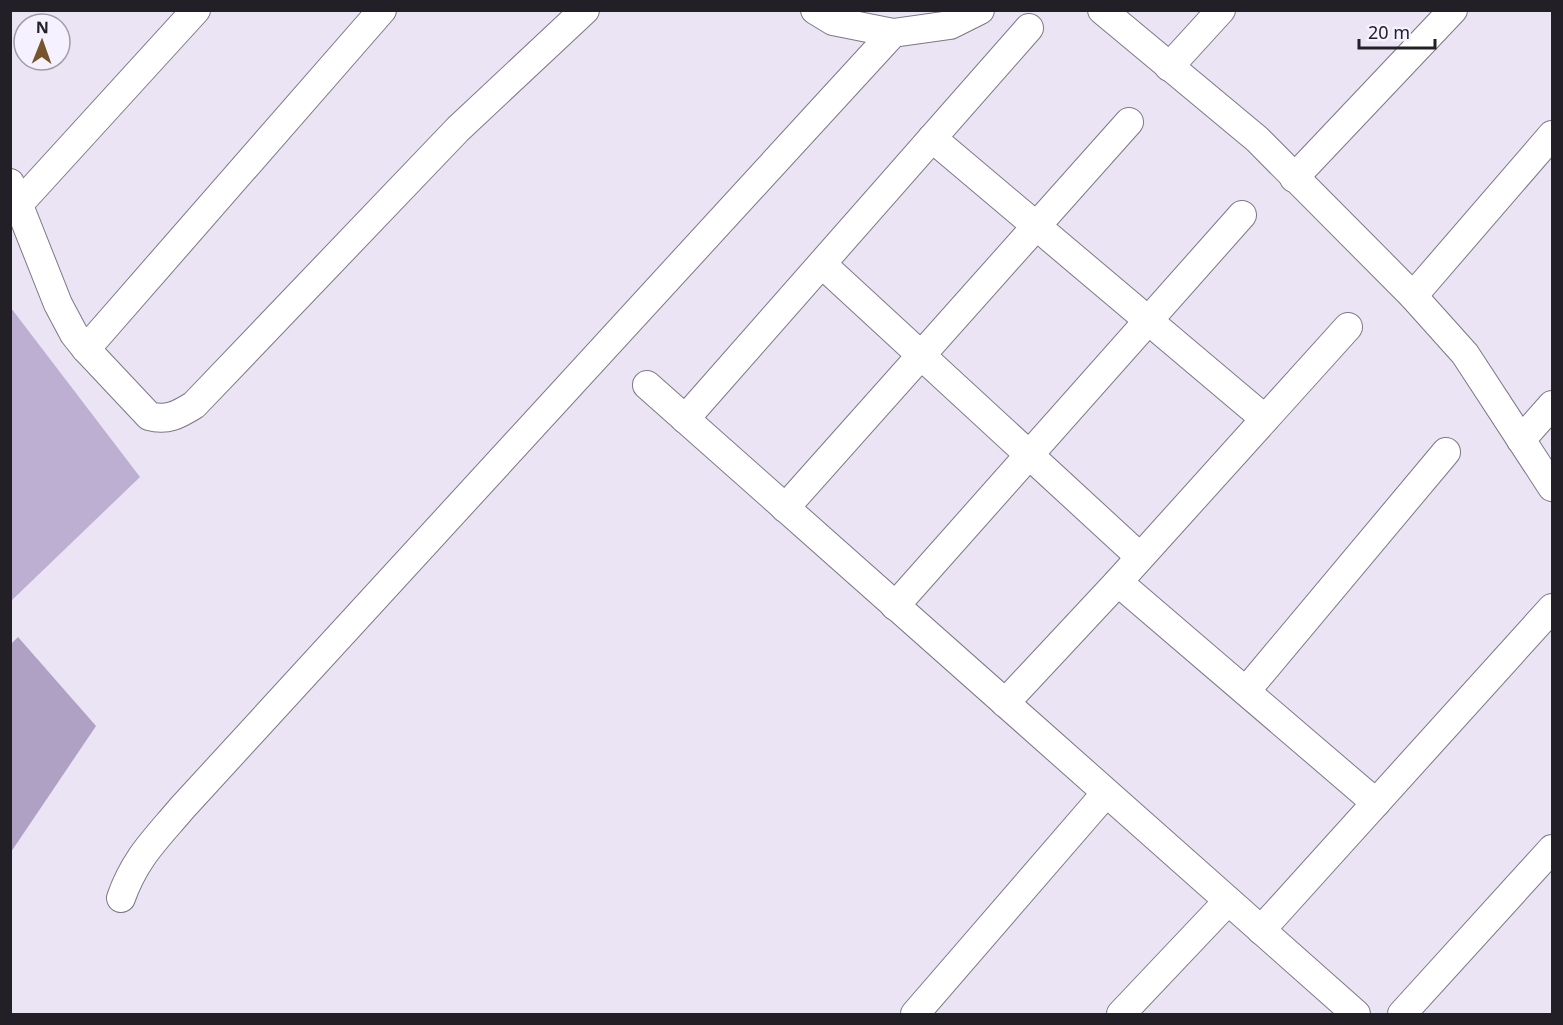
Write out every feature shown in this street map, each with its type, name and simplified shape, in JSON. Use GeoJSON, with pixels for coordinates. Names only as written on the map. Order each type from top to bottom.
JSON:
{"type":"FeatureCollection","features":[{"type":"Feature","properties":{"kind":"street"},"geometry":{"type":"LineString","coordinates":[[196,10],[15,194],[58,304],[74,334],[149,416],[162,419],[176,416],[194,405],[458,129],[585,10]]}},
{"type":"Feature","properties":{"kind":"street"},"geometry":{"type":"LineString","coordinates":[[86,349],[382,10]]}},
{"type":"Feature","properties":{"kind":"street"},"geometry":{"type":"LineString","coordinates":[[815,10],[833,21],[893,33],[950,25],[980,10]]}},
{"type":"Feature","properties":{"kind":"street"},"geometry":{"type":"LineString","coordinates":[[1102,10],[1257,140],[1413,296],[1465,354],[1552,487]]}},
{"type":"Feature","properties":{"kind":"street"},"geometry":{"type":"LineString","coordinates":[[1169,68],[1221,10]]}},
{"type":"Feature","properties":{"kind":"street"},"geometry":{"type":"LineString","coordinates":[[1294,178],[1453,10]]}},
{"type":"Feature","properties":{"kind":"street"},"geometry":{"type":"LineString","coordinates":[[685,419],[1029,28]]}},
{"type":"Feature","properties":{"kind":"street"},"geometry":{"type":"LineString","coordinates":[[121,898],[128,878],[139,859],[182,808],[893,33]]}},
{"type":"Feature","properties":{"kind":"street"},"geometry":{"type":"LineString","coordinates":[[785,508],[1129,123]]}},
{"type":"Feature","properties":{"kind":"street"},"geometry":{"type":"LineString","coordinates":[[1413,296],[1552,135]]}},
{"type":"Feature","properties":{"kind":"street"},"geometry":{"type":"LineString","coordinates":[[932,138],[1265,419]]}},
{"type":"Feature","properties":{"kind":"street"},"geometry":{"type":"LineString","coordinates":[[895,606],[1242,215]]}},
{"type":"Feature","properties":{"kind":"street"},"geometry":{"type":"LineString","coordinates":[[822,264],[1140,557]]}},
{"type":"Feature","properties":{"kind":"street"},"geometry":{"type":"LineString","coordinates":[[1005,703],[1118,582],[1348,327]]}},
{"type":"Feature","properties":{"kind":"street"},"geometry":{"type":"LineString","coordinates":[[647,386],[1356,1014]]}},
{"type":"Feature","properties":{"kind":"street"},"geometry":{"type":"LineString","coordinates":[[1521,440],[1552,405]]}},
{"type":"Feature","properties":{"kind":"street"},"geometry":{"type":"LineString","coordinates":[[1246,691],[1446,452]]}},
{"type":"Feature","properties":{"kind":"street"},"geometry":{"type":"LineString","coordinates":[[1118,582],[1376,803]]}},
{"type":"Feature","properties":{"kind":"street"},"geometry":{"type":"LineString","coordinates":[[1261,930],[1552,608]]}},
{"type":"Feature","properties":{"kind":"street"},"geometry":{"type":"LineString","coordinates":[[915,1014],[1106,793]]}},
{"type":"Feature","properties":{"kind":"street"},"geometry":{"type":"LineString","coordinates":[[1402,1014],[1552,849]]}},
{"type":"Feature","properties":{"kind":"street"},"geometry":{"type":"LineString","coordinates":[[1121,1014],[1228,901]]}},
{"type":"Feature","properties":{"kind":"shaded area"},"geometry":{"type":"Polygon","coordinates":[[[11,308],[140,477],[11,601],[11,308]]]}},
{"type":"Feature","properties":{"kind":"shaded area"},"geometry":{"type":"Polygon","coordinates":[[[18,637],[96,726],[11,852],[10,645],[18,637]]]}}]}
